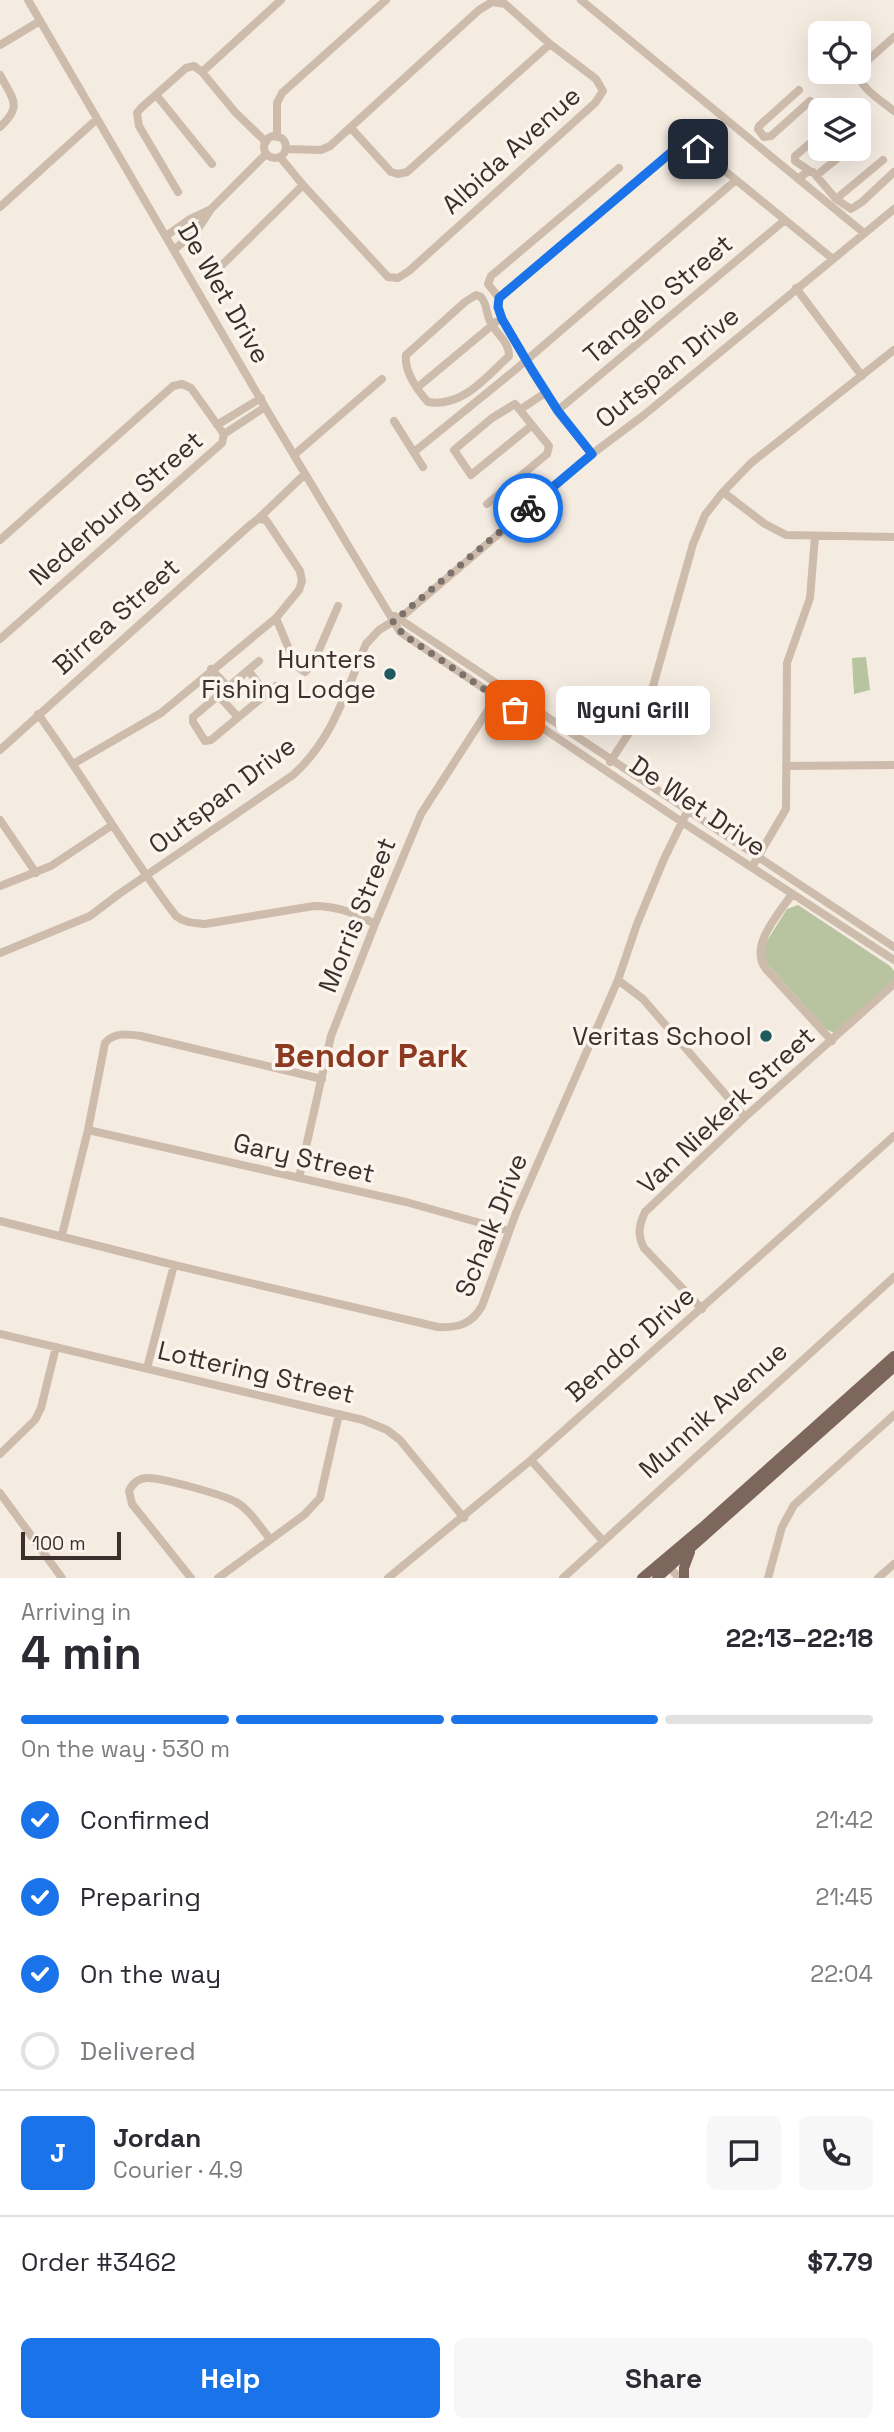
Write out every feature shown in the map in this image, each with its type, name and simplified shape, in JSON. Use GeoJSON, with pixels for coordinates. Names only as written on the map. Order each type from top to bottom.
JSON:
{"type":"FeatureCollection","features":[{"type":"Feature","properties":{"kind":"main road"},"geometry":{"type":"LineString","coordinates":[[657,1578],[666,1563],[705,1525],[894,1356]]}},
{"type":"Feature","properties":{"kind":"main road"},"geometry":{"type":"LineString","coordinates":[[642,1578],[695,1544],[894,1367]]}},
{"type":"Feature","properties":{"kind":"main road"},"geometry":{"type":"LineString","coordinates":[[681,1578],[695,1544]]}},
{"type":"Feature","properties":{"kind":"street","name":"De Wet Drive"},"geometry":{"type":"LineString","coordinates":[[28,0],[265,407],[404,635],[682,822],[894,960]]}},
{"type":"Feature","properties":{"kind":"street"},"geometry":{"type":"LineString","coordinates":[[202,72],[281,0]]}},
{"type":"Feature","properties":{"kind":"street"},"geometry":{"type":"LineString","coordinates":[[277,137],[277,103],[282,93],[386,0]]}},
{"type":"Feature","properties":{"kind":"street"},"geometry":{"type":"LineString","coordinates":[[581,0],[864,233]]}},
{"type":"Feature","properties":{"kind":"street","name":"Albida Avenue"},"geometry":{"type":"LineString","coordinates":[[286,149],[321,150],[351,128],[488,4],[497,2],[505,4],[550,44],[596,79],[603,91],[600,98],[398,278],[388,277],[303,186]]}},
{"type":"Feature","properties":{"kind":"street"},"geometry":{"type":"LineString","coordinates":[[0,45],[40,21]]}},
{"type":"Feature","properties":{"kind":"street"},"geometry":{"type":"LineString","coordinates":[[871,59],[894,37]]}},
{"type":"Feature","properties":{"kind":"street"},"geometry":{"type":"LineString","coordinates":[[351,128],[391,172],[407,172],[550,44]]}},
{"type":"Feature","properties":{"kind":"street"},"geometry":{"type":"LineString","coordinates":[[178,192],[139,125],[137,113],[186,68],[194,66],[202,72],[229,105],[266,142]]}},
{"type":"Feature","properties":{"kind":"street"},"geometry":{"type":"LineString","coordinates":[[0,75],[14,105],[13,114],[0,127]]}},
{"type":"Feature","properties":{"kind":"street"},"geometry":{"type":"LineString","coordinates":[[864,84],[894,111]]}},
{"type":"Feature","properties":{"kind":"street"},"geometry":{"type":"LineString","coordinates":[[752,140],[759,132],[759,126],[799,90]]}},
{"type":"Feature","properties":{"kind":"street"},"geometry":{"type":"LineString","coordinates":[[157,96],[212,164]]}},
{"type":"Feature","properties":{"kind":"street"},"geometry":{"type":"LineString","coordinates":[[759,132],[765,138],[771,136],[808,103]]}},
{"type":"Feature","properties":{"kind":"street"},"geometry":{"type":"LineString","coordinates":[[0,207],[97,118]]}},
{"type":"Feature","properties":{"kind":"street"},"geometry":{"type":"LineString","coordinates":[[174,250],[198,229],[211,209],[266,154],[266,142],[271,137],[282,139],[286,149],[280,157],[272,158],[266,154]]}},
{"type":"Feature","properties":{"kind":"street"},"geometry":{"type":"LineString","coordinates":[[808,145],[795,156],[795,161],[813,173],[836,200],[851,209],[894,172]]}},
{"type":"Feature","properties":{"kind":"street"},"geometry":{"type":"LineString","coordinates":[[592,454],[545,393],[502,319],[498,307],[499,298],[680,146],[694,146],[833,259]]}},
{"type":"Feature","properties":{"kind":"street"},"geometry":{"type":"LineString","coordinates":[[209,278],[303,186],[280,157]]}},
{"type":"Feature","properties":{"kind":"street"},"geometry":{"type":"LineString","coordinates":[[836,200],[883,160]]}},
{"type":"Feature","properties":{"kind":"street"},"geometry":{"type":"LineString","coordinates":[[798,178],[813,173],[831,161]]}},
{"type":"Feature","properties":{"kind":"street"},"geometry":{"type":"LineString","coordinates":[[499,298],[488,284],[491,276],[619,168]]}},
{"type":"Feature","properties":{"kind":"street"},"geometry":{"type":"LineString","coordinates":[[414,452],[736,180]]}},
{"type":"Feature","properties":{"kind":"street"},"geometry":{"type":"LineString","coordinates":[[166,236],[190,219],[211,209]]}},
{"type":"Feature","properties":{"kind":"street","name":"Outspan Drive"},"geometry":{"type":"LineString","coordinates":[[0,953],[84,920],[302,767],[332,728],[366,644],[379,630],[395,621],[592,454],[644,415],[894,209]]}},
{"type":"Feature","properties":{"kind":"street","name":"Tangelo Street"},"geometry":{"type":"LineString","coordinates":[[558,411],[785,220]]}},
{"type":"Feature","properties":{"kind":"street"},"geometry":{"type":"LineString","coordinates":[[796,288],[862,376]]}},
{"type":"Feature","properties":{"kind":"street"},"geometry":{"type":"LineString","coordinates":[[476,295],[486,302],[492,325],[508,344],[509,356],[467,394],[447,403],[430,403],[426,400],[409,375],[406,355],[476,295]]}},
{"type":"Feature","properties":{"kind":"street"},"geometry":{"type":"LineString","coordinates":[[418,387],[502,319]]}},
{"type":"Feature","properties":{"kind":"street"},"geometry":{"type":"LineString","coordinates":[[605,769],[648,704],[695,536],[705,515],[723,492],[761,455],[894,350]]}},
{"type":"Feature","properties":{"kind":"street"},"geometry":{"type":"LineString","coordinates":[[294,455],[382,379]]}},
{"type":"Feature","properties":{"kind":"street"},"geometry":{"type":"LineString","coordinates":[[0,540],[173,386],[182,384],[191,388],[216,425]]}},
{"type":"Feature","properties":{"kind":"street"},"geometry":{"type":"LineString","coordinates":[[521,409],[545,393]]}},
{"type":"Feature","properties":{"kind":"street","name":"Nederburg Street"},"geometry":{"type":"LineString","coordinates":[[224,434],[216,425],[261,398]]}},
{"type":"Feature","properties":{"kind":"street"},"geometry":{"type":"LineString","coordinates":[[487,504],[547,454],[549,446],[515,404],[492,418],[454,452],[469,475],[473,474],[531,426]]}},
{"type":"Feature","properties":{"kind":"street","name":"Nederburg Street"},"geometry":{"type":"LineString","coordinates":[[0,639],[222,443],[224,434],[265,407]]}},
{"type":"Feature","properties":{"kind":"street"},"geometry":{"type":"LineString","coordinates":[[394,421],[423,467]]}},
{"type":"Feature","properties":{"kind":"street","name":"Birrea Street"},"geometry":{"type":"LineString","coordinates":[[0,750],[260,519],[305,474]]}},
{"type":"Feature","properties":{"kind":"street"},"geometry":{"type":"LineString","coordinates":[[723,492],[786,535],[894,537]]}},
{"type":"Feature","properties":{"kind":"street"},"geometry":{"type":"LineString","coordinates":[[73,764],[155,717],[211,668],[276,618],[297,593],[302,581],[300,571],[273,527],[260,519]]}},
{"type":"Feature","properties":{"kind":"street"},"geometry":{"type":"LineString","coordinates":[[752,867],[786,809],[787,663],[810,598],[815,536]]}},
{"type":"Feature","properties":{"kind":"street"},"geometry":{"type":"LineString","coordinates":[[276,618],[296,666],[305,672],[313,664],[338,606]]}},
{"type":"Feature","properties":{"kind":"street","name":"De Wet Drive"},"geometry":{"type":"LineString","coordinates":[[395,621],[894,947]]}},
{"type":"Feature","properties":{"kind":"street"},"geometry":{"type":"LineString","coordinates":[[259,661],[192,720],[205,741],[211,740],[276,686]]}},
{"type":"Feature","properties":{"kind":"street"},"geometry":{"type":"LineString","coordinates":[[211,668],[228,687]]}},
{"type":"Feature","properties":{"kind":"street"},"geometry":{"type":"LineString","coordinates":[[248,670],[266,694]]}},
{"type":"Feature","properties":{"kind":"street","name":"Morris Street"},"geometry":{"type":"LineString","coordinates":[[299,1178],[331,1036],[375,924],[421,814],[502,689]]}},
{"type":"Feature","properties":{"kind":"street"},"geometry":{"type":"LineString","coordinates":[[218,695],[238,717]]}},
{"type":"Feature","properties":{"kind":"street"},"geometry":{"type":"LineString","coordinates":[[38,714],[111,826],[176,916],[190,923],[205,924],[314,906],[342,909],[375,924]]}},
{"type":"Feature","properties":{"kind":"street"},"geometry":{"type":"LineString","coordinates":[[786,766],[894,765]]}},
{"type":"Feature","properties":{"kind":"street","name":"Schalk Drive"},"geometry":{"type":"LineString","coordinates":[[0,1221],[424,1324],[452,1328],[464,1324],[477,1316],[509,1231],[618,980],[640,916],[687,812]]}},
{"type":"Feature","properties":{"kind":"street"},"geometry":{"type":"LineString","coordinates":[[0,820],[36,873]]}},
{"type":"Feature","properties":{"kind":"street"},"geometry":{"type":"LineString","coordinates":[[0,886],[59,862],[111,826]]}},
{"type":"Feature","properties":{"kind":"street"},"geometry":{"type":"LineString","coordinates":[[792,894],[762,942],[760,958],[766,969],[832,1041]]}},
{"type":"Feature","properties":{"kind":"street"},"geometry":{"type":"LineString","coordinates":[[618,980],[643,999],[745,1117]]}},
{"type":"Feature","properties":{"kind":"street","name":"Van Niekerk Street"},"geometry":{"type":"LineString","coordinates":[[702,1309],[639,1240],[640,1222],[645,1212],[745,1117],[894,984]]}},
{"type":"Feature","properties":{"kind":"street"},"geometry":{"type":"LineString","coordinates":[[62,1236],[107,1039],[118,1035],[141,1036],[322,1079]]}},
{"type":"Feature","properties":{"kind":"street","name":"Gary Street"},"geometry":{"type":"LineString","coordinates":[[88,1130],[407,1202],[509,1231]]}},
{"type":"Feature","properties":{"kind":"street","name":"Bendor Drive"},"geometry":{"type":"LineString","coordinates":[[388,1578],[531,1460],[894,1136]]}},
{"type":"Feature","properties":{"kind":"street"},"geometry":{"type":"LineString","coordinates":[[147,1368],[174,1265]]}},
{"type":"Feature","properties":{"kind":"street","name":"Munnik Avenue"},"geometry":{"type":"LineString","coordinates":[[563,1578],[894,1277]]}},
{"type":"Feature","properties":{"kind":"street","name":"Lottering Street"},"geometry":{"type":"LineString","coordinates":[[0,1334],[363,1420],[387,1430],[400,1440],[464,1518]]}},
{"type":"Feature","properties":{"kind":"street"},"geometry":{"type":"LineString","coordinates":[[0,1454],[35,1420],[41,1408],[56,1347]]}},
{"type":"Feature","properties":{"kind":"street"},"geometry":{"type":"LineString","coordinates":[[218,1578],[304,1514],[320,1498],[339,1414]]}},
{"type":"Feature","properties":{"kind":"street"},"geometry":{"type":"LineString","coordinates":[[768,1578],[782,1527],[793,1505],[893,1417]]}},
{"type":"Feature","properties":{"kind":"street"},"geometry":{"type":"LineString","coordinates":[[531,1460],[603,1541]]}},
{"type":"Feature","properties":{"kind":"street"},"geometry":{"type":"LineString","coordinates":[[191,1578],[132,1504],[131,1486],[140,1479],[165,1481],[234,1501],[255,1520],[270,1539]]}},
{"type":"Feature","properties":{"kind":"street"},"geometry":{"type":"LineString","coordinates":[[0,1493],[62,1578]]}},
{"type":"Feature","properties":{"kind":"street"},"geometry":{"type":"LineString","coordinates":[[666,1563],[681,1578]]}},
{"type":"Feature","properties":{"kind":"street"},"geometry":{"type":"LineString","coordinates":[[878,1578],[894,1564]]}},
{"type":"Feature","properties":{"kind":"green space"},"geometry":{"type":"Polygon","coordinates":[[[866,657],[870,690],[854,694],[852,658],[866,657]]]}},
{"type":"Feature","properties":{"kind":"green space"},"geometry":{"type":"Polygon","coordinates":[[[798,905],[894,971],[894,980],[834,1033],[826,1029],[767,964],[762,954],[765,944],[787,909],[798,905]]]}},
{"type":"Feature","properties":{"kind":"way so far"},"geometry":{"type":"LineString","coordinates":[[515,710],[404,635],[393,622],[528,508]]}},
{"type":"Feature","properties":{"kind":"place","name":"Hunters Fishing Lodge"},"geometry":{"type":"Point","coordinates":[390,674]}},
{"type":"Feature","properties":{"kind":"place","name":"Nguni Grill"},"geometry":{"type":"Point","coordinates":[515,710]}},
{"type":"Feature","properties":{"kind":"place","name":"Veritas School"},"geometry":{"type":"Point","coordinates":[766,1036]}},
{"type":"Feature","properties":{"kind":"district","name":"Bendor Park"},"geometry":{"type":"Point","coordinates":[371,1056]}},
{"type":"Feature","properties":{"kind":"route"},"geometry":{"type":"LineString","coordinates":[[528,508],[592,454],[545,393],[502,319],[498,307],[499,298],[675,149],[687,144],[698,149]]}}]}
